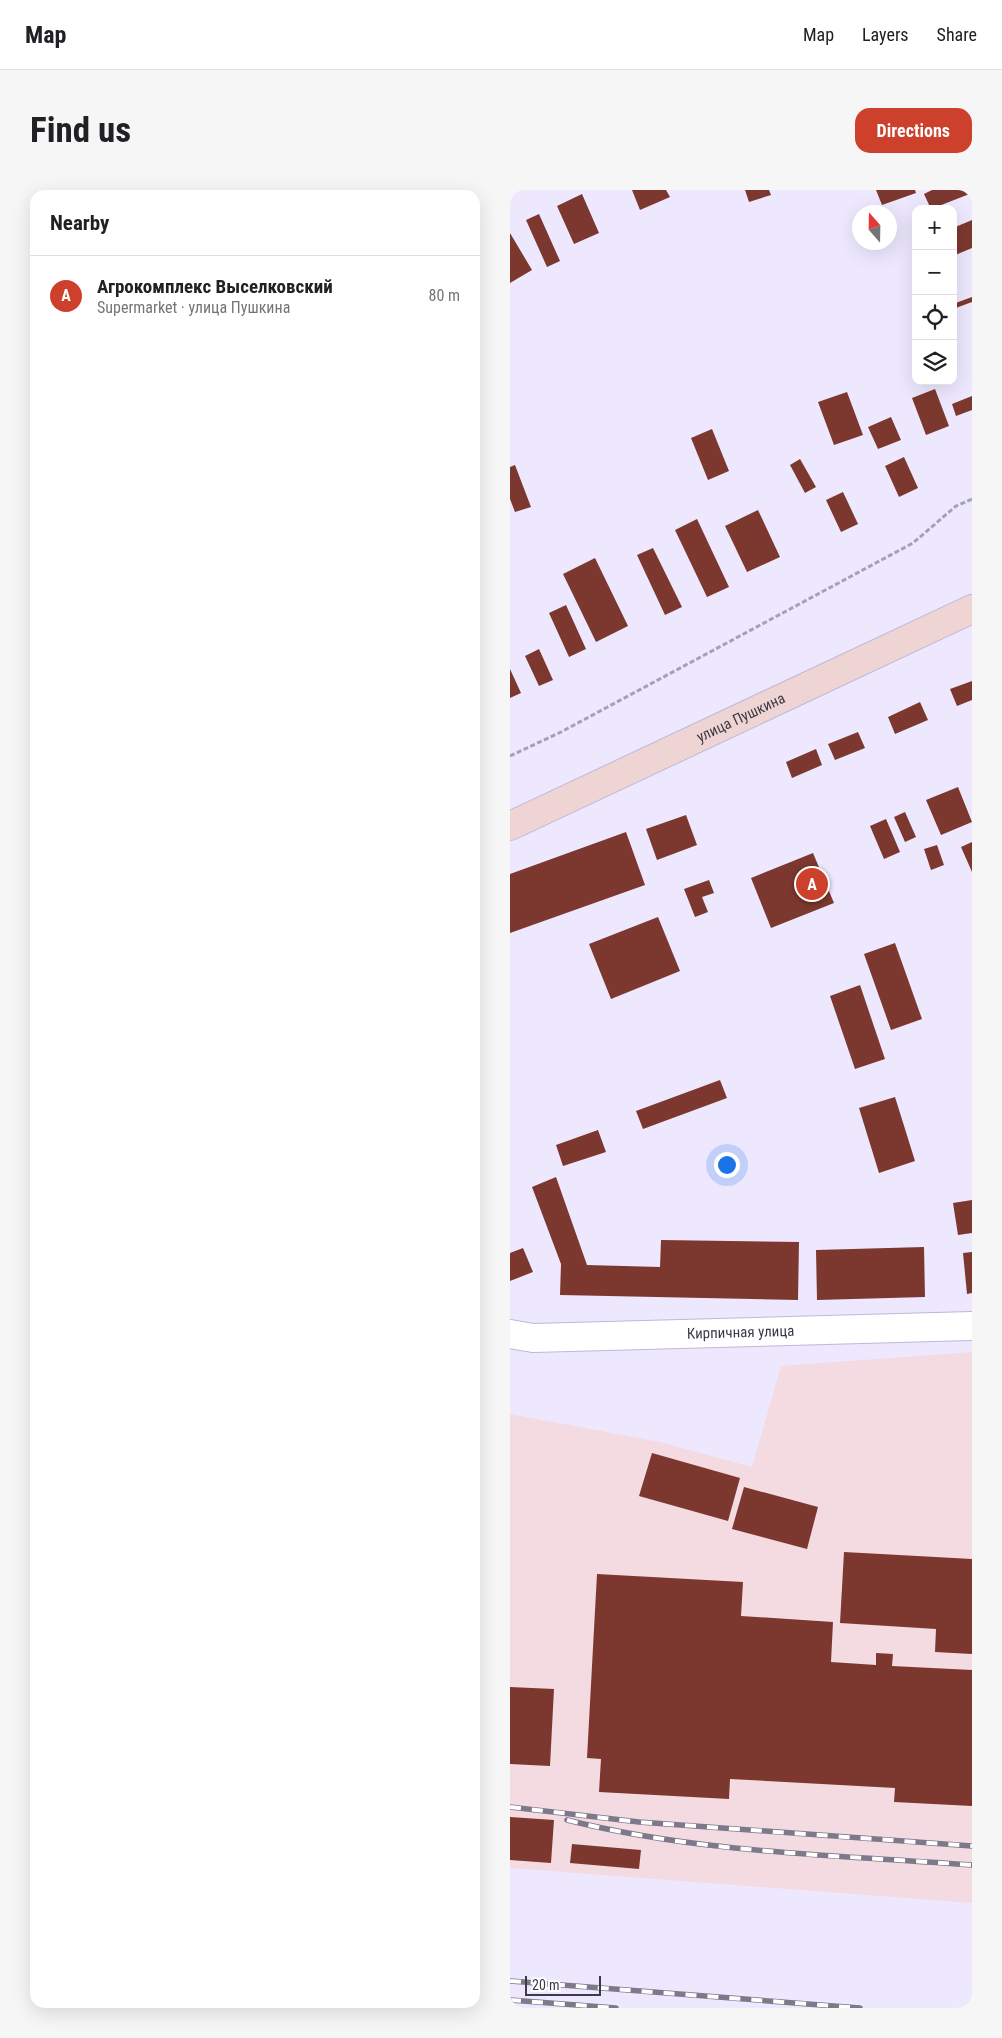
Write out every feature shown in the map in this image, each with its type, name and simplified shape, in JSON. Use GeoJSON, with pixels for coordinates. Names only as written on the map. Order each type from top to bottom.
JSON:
{"type":"FeatureCollection","features":[{"type":"Feature","properties":{"kind":"main road","name":"улица Пушкина"},"geometry":{"type":"LineString","coordinates":[[510,826],[972,609]]}},
{"type":"Feature","properties":{"kind":"street","name":"Кирпичная улица"},"geometry":{"type":"LineString","coordinates":[[510,1334],[533,1338],[972,1326]]}},
{"type":"Feature","properties":{"kind":"path"},"geometry":{"type":"LineString","coordinates":[[510,756],[561,732],[913,543],[956,506],[972,499]]}},
{"type":"Feature","properties":{"kind":"shaded area"},"geometry":{"type":"Polygon","coordinates":[[[972,1352],[972,1903],[510,1868],[510,1414],[660,1442],[752,1467],[781,1366],[972,1352]]]}},
{"type":"Feature","properties":{"kind":"building"},"geometry":{"type":"Polygon","coordinates":[[[632,190],[666,190],[670,197],[640,210],[632,190]]]}},
{"type":"Feature","properties":{"kind":"building"},"geometry":{"type":"Polygon","coordinates":[[[745,190],[769,190],[771,195],[749,202],[745,190]]]}},
{"type":"Feature","properties":{"kind":"building"},"geometry":{"type":"Polygon","coordinates":[[[876,190],[915,190],[916,193],[882,205],[876,190]]]}},
{"type":"Feature","properties":{"kind":"building"},"geometry":{"type":"Polygon","coordinates":[[[932,190],[972,190],[972,193],[941,205],[929,205],[924,194],[932,190]]]}},
{"type":"Feature","properties":{"kind":"building"},"geometry":{"type":"Polygon","coordinates":[[[582,194],[599,233],[574,244],[557,206],[582,194]]]}},
{"type":"Feature","properties":{"kind":"building"},"geometry":{"type":"Polygon","coordinates":[[[539,214],[560,261],[547,267],[526,220],[539,214]]]}},
{"type":"Feature","properties":{"kind":"building"},"geometry":{"type":"Polygon","coordinates":[[[972,220],[972,248],[957,254],[957,250],[957,226],[972,220]]]}},
{"type":"Feature","properties":{"kind":"building"},"geometry":{"type":"Polygon","coordinates":[[[510,233],[532,270],[510,283],[510,233]]]}},
{"type":"Feature","properties":{"kind":"building"},"geometry":{"type":"Polygon","coordinates":[[[972,297],[972,302],[957,308],[957,303],[972,297]]]}},
{"type":"Feature","properties":{"kind":"building"},"geometry":{"type":"Polygon","coordinates":[[[935,389],[949,426],[926,435],[912,398],[935,389]]]}},
{"type":"Feature","properties":{"kind":"building"},"geometry":{"type":"Polygon","coordinates":[[[847,392],[863,435],[834,445],[818,402],[847,392]]]}},
{"type":"Feature","properties":{"kind":"building"},"geometry":{"type":"Polygon","coordinates":[[[972,396],[972,410],[956,416],[952,404],[972,396]]]}},
{"type":"Feature","properties":{"kind":"building"},"geometry":{"type":"Polygon","coordinates":[[[891,417],[901,440],[878,449],[868,427],[891,417]]]}},
{"type":"Feature","properties":{"kind":"building"},"geometry":{"type":"Polygon","coordinates":[[[712,429],[729,471],[708,480],[691,438],[712,429]]]}},
{"type":"Feature","properties":{"kind":"building"},"geometry":{"type":"Polygon","coordinates":[[[904,457],[918,488],[899,497],[885,466],[904,457]]]}},
{"type":"Feature","properties":{"kind":"building"},"geometry":{"type":"Polygon","coordinates":[[[800,459],[816,487],[805,493],[790,465],[800,459]]]}},
{"type":"Feature","properties":{"kind":"building"},"geometry":{"type":"Polygon","coordinates":[[[515,465],[531,507],[515,512],[510,499],[510,467],[515,465]]]}},
{"type":"Feature","properties":{"kind":"building"},"geometry":{"type":"Polygon","coordinates":[[[843,492],[858,524],[841,532],[826,500],[843,492]]]}},
{"type":"Feature","properties":{"kind":"building"},"geometry":{"type":"Polygon","coordinates":[[[758,510],[780,557],[747,572],[725,526],[758,510]]]}},
{"type":"Feature","properties":{"kind":"building"},"geometry":{"type":"Polygon","coordinates":[[[697,519],[729,587],[707,597],[675,530],[697,519]]]}},
{"type":"Feature","properties":{"kind":"building"},"geometry":{"type":"Polygon","coordinates":[[[653,548],[682,607],[665,615],[637,555],[653,548]]]}},
{"type":"Feature","properties":{"kind":"building"},"geometry":{"type":"Polygon","coordinates":[[[595,558],[628,626],[596,642],[563,574],[595,558]]]}},
{"type":"Feature","properties":{"kind":"building"},"geometry":{"type":"Polygon","coordinates":[[[566,605],[586,649],[569,657],[549,613],[566,605]]]}},
{"type":"Feature","properties":{"kind":"building"},"geometry":{"type":"Polygon","coordinates":[[[539,649],[553,680],[539,686],[525,656],[539,649]]]}},
{"type":"Feature","properties":{"kind":"building"},"geometry":{"type":"Polygon","coordinates":[[[510,669],[521,693],[510,698],[510,669]]]}},
{"type":"Feature","properties":{"kind":"building"},"geometry":{"type":"Polygon","coordinates":[[[972,681],[972,700],[957,706],[950,689],[972,681]]]}},
{"type":"Feature","properties":{"kind":"building"},"geometry":{"type":"Polygon","coordinates":[[[920,702],[928,720],[895,734],[888,717],[920,702]]]}},
{"type":"Feature","properties":{"kind":"building"},"geometry":{"type":"Polygon","coordinates":[[[858,732],[865,748],[835,760],[828,744],[858,732]]]}},
{"type":"Feature","properties":{"kind":"building"},"geometry":{"type":"Polygon","coordinates":[[[816,749],[822,765],[792,778],[786,762],[816,749]]]}},
{"type":"Feature","properties":{"kind":"building"},"geometry":{"type":"Polygon","coordinates":[[[958,787],[972,822],[941,835],[926,800],[958,787]]]}},
{"type":"Feature","properties":{"kind":"building"},"geometry":{"type":"Polygon","coordinates":[[[905,812],[916,837],[905,842],[894,817],[905,812]]]}},
{"type":"Feature","properties":{"kind":"building"},"geometry":{"type":"Polygon","coordinates":[[[686,815],[697,845],[657,860],[646,829],[686,815]]]}},
{"type":"Feature","properties":{"kind":"building"},"geometry":{"type":"Polygon","coordinates":[[[886,819],[900,852],[884,859],[870,826],[886,819]]]}},
{"type":"Feature","properties":{"kind":"building"},"geometry":{"type":"Polygon","coordinates":[[[626,832],[645,885],[510,933],[510,874],[626,832]]]}},
{"type":"Feature","properties":{"kind":"building"},"geometry":{"type":"Polygon","coordinates":[[[972,842],[972,872],[961,847],[972,842]]]}},
{"type":"Feature","properties":{"kind":"building"},"geometry":{"type":"Polygon","coordinates":[[[937,845],[944,865],[931,870],[924,849],[937,845]]]}},
{"type":"Feature","properties":{"kind":"building"},"geometry":{"type":"Polygon","coordinates":[[[813,853],[834,903],[771,928],[751,878],[813,853]]]}},
{"type":"Feature","properties":{"kind":"building"},"geometry":{"type":"Polygon","coordinates":[[[709,880],[714,893],[702,897],[708,912],[695,917],[684,889],[709,880]]]}},
{"type":"Feature","properties":{"kind":"building"},"geometry":{"type":"Polygon","coordinates":[[[658,917],[680,971],[611,999],[589,944],[658,917]]]}},
{"type":"Feature","properties":{"kind":"building"},"geometry":{"type":"Polygon","coordinates":[[[895,943],[922,1019],[891,1030],[864,954],[895,943]]]}},
{"type":"Feature","properties":{"kind":"building"},"geometry":{"type":"Polygon","coordinates":[[[860,985],[885,1059],[855,1069],[830,996],[860,985]]]}},
{"type":"Feature","properties":{"kind":"building"},"geometry":{"type":"Polygon","coordinates":[[[720,1080],[727,1098],[643,1129],[636,1111],[720,1080]]]}},
{"type":"Feature","properties":{"kind":"building"},"geometry":{"type":"Polygon","coordinates":[[[895,1097],[915,1161],[879,1173],[859,1108],[895,1097]]]}},
{"type":"Feature","properties":{"kind":"building"},"geometry":{"type":"Polygon","coordinates":[[[598,1130],[606,1152],[563,1166],[556,1145],[598,1130]]]}},
{"type":"Feature","properties":{"kind":"building"},"geometry":{"type":"Polygon","coordinates":[[[556,1177],[587,1265],[660,1267],[661,1240],[799,1242],[798,1300],[560,1295],[561,1264],[532,1187],[556,1177]]]}},
{"type":"Feature","properties":{"kind":"building"},"geometry":{"type":"Polygon","coordinates":[[[972,1200],[972,1233],[958,1235],[953,1203],[972,1200]]]}},
{"type":"Feature","properties":{"kind":"building"},"geometry":{"type":"Polygon","coordinates":[[[924,1247],[925,1297],[817,1300],[816,1250],[924,1247]]]}},
{"type":"Feature","properties":{"kind":"building"},"geometry":{"type":"Polygon","coordinates":[[[523,1248],[533,1272],[510,1281],[510,1253],[523,1248]]]}},
{"type":"Feature","properties":{"kind":"building"},"geometry":{"type":"Polygon","coordinates":[[[972,1252],[972,1293],[967,1294],[963,1253],[972,1252]]]}},
{"type":"Feature","properties":{"kind":"building"},"geometry":{"type":"Polygon","coordinates":[[[652,1453],[740,1478],[728,1521],[639,1496],[652,1453]]]}},
{"type":"Feature","properties":{"kind":"building"},"geometry":{"type":"Polygon","coordinates":[[[744,1487],[818,1507],[807,1549],[732,1529],[744,1487]]]}},
{"type":"Feature","properties":{"kind":"building"},"geometry":{"type":"Polygon","coordinates":[[[844,1552],[972,1559],[972,1654],[935,1652],[936,1629],[840,1623],[844,1552]]]}},
{"type":"Feature","properties":{"kind":"building"},"geometry":{"type":"Polygon","coordinates":[[[597,1574],[743,1582],[741,1616],[833,1622],[831,1662],[876,1665],[876,1653],[893,1654],[892,1666],[972,1670],[972,1806],[894,1802],[895,1788],[730,1779],[729,1799],[599,1792],[601,1759],[587,1758],[597,1574]]]}},
{"type":"Feature","properties":{"kind":"building"},"geometry":{"type":"Polygon","coordinates":[[[510,1687],[554,1689],[550,1766],[510,1764],[510,1687]]]}},
{"type":"Feature","properties":{"kind":"building"},"geometry":{"type":"Polygon","coordinates":[[[510,1817],[554,1820],[551,1863],[510,1860],[510,1817]]]}},
{"type":"Feature","properties":{"kind":"building"},"geometry":{"type":"Polygon","coordinates":[[[572,1844],[641,1850],[639,1869],[570,1863],[572,1844]]]}},
{"type":"Feature","properties":{"kind":"railway"},"geometry":{"type":"LineString","coordinates":[[510,1807],[639,1822],[972,1846]]}},
{"type":"Feature","properties":{"kind":"railway"},"geometry":{"type":"LineString","coordinates":[[567,1820],[667,1840],[718,1846],[972,1865]]}},
{"type":"Feature","properties":{"kind":"railway"},"geometry":{"type":"LineString","coordinates":[[510,1981],[860,2008]]}},
{"type":"Feature","properties":{"kind":"railway"},"geometry":{"type":"LineString","coordinates":[[510,2000],[616,2008]]}},
{"type":"Feature","properties":{"kind":"place","name":"Агрокомплекс Выселковский"},"geometry":{"type":"Point","coordinates":[812,884]}}]}
